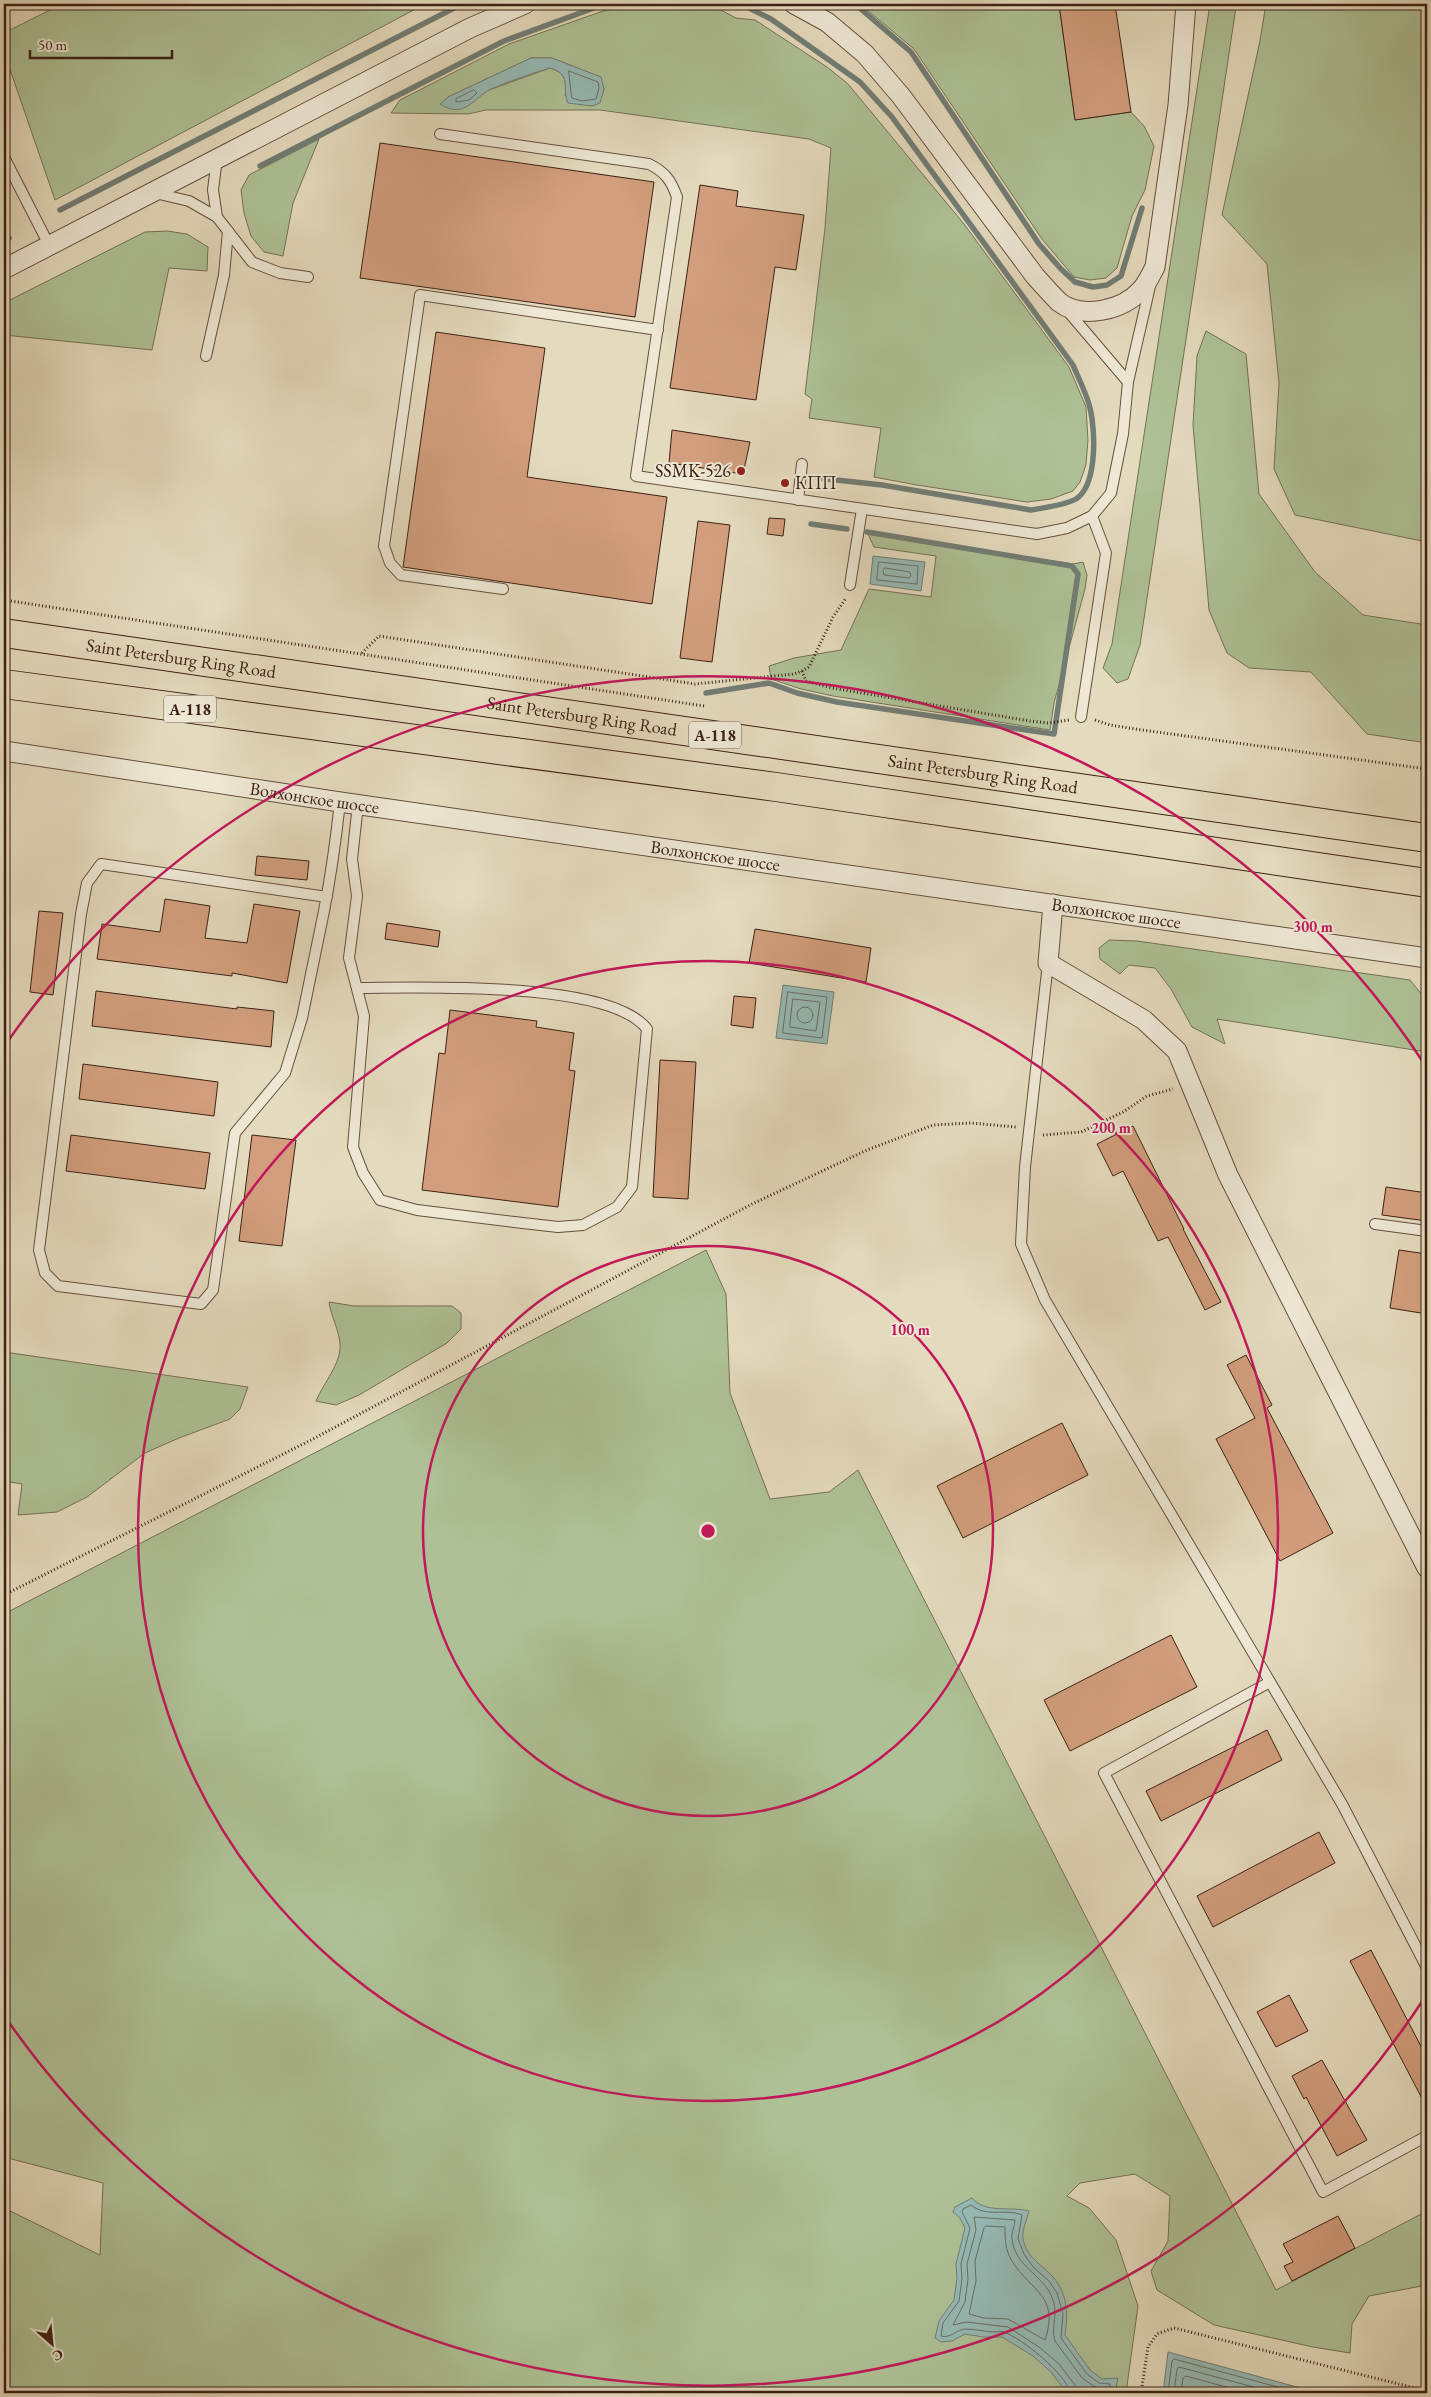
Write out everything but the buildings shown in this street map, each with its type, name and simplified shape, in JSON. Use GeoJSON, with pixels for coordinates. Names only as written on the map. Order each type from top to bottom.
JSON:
{"type":"FeatureCollection","features":[{"type":"Feature","properties":{"kind":"highway","name":"Saint Petersburg Ring Road"},"geometry":{"type":"LineString","coordinates":[[4,633],[1427,838]]}},
{"type":"Feature","properties":{"kind":"highway","name":"А-118"},"geometry":{"type":"LineString","coordinates":[[4,684],[766,786],[1427,883]]}},
{"type":"Feature","properties":{"kind":"street"},"geometry":{"type":"LineString","coordinates":[[4,269],[470,28],[525,4]]}},
{"type":"Feature","properties":{"kind":"street"},"geometry":{"type":"LineString","coordinates":[[794,4],[827,22],[865,54],[901,96],[1035,276],[1061,303],[1083,311],[1103,311],[1116,306],[1141,290],[1155,267],[1178,105],[1186,4]]}},
{"type":"Feature","properties":{"kind":"street","name":"Волхонское шоссе"},"geometry":{"type":"LineString","coordinates":[[4,751],[349,803],[1427,958]]}},
{"type":"Feature","properties":{"kind":"street"},"geometry":{"type":"LineString","coordinates":[[1053,904],[1048,962],[1144,1020],[1177,1051],[1228,1175],[1427,1568]]}},
{"type":"Feature","properties":{"kind":"lane"},"geometry":{"type":"LineString","coordinates":[[440,134],[649,164],[662,170],[672,182],[677,197],[636,476],[1037,534],[1067,528],[1092,516],[1112,493],[1123,434],[1128,382],[1155,267]]}},
{"type":"Feature","properties":{"kind":"lane"},"geometry":{"type":"LineString","coordinates":[[4,157],[49,245]]}},
{"type":"Feature","properties":{"kind":"lane"},"geometry":{"type":"LineString","coordinates":[[217,158],[213,190],[217,217]]}},
{"type":"Feature","properties":{"kind":"lane"},"geometry":{"type":"LineString","coordinates":[[152,192],[189,201],[217,217],[252,262],[280,273],[308,277]]}},
{"type":"Feature","properties":{"kind":"lane"},"geometry":{"type":"LineString","coordinates":[[206,356],[224,275],[228,231]]}},
{"type":"Feature","properties":{"kind":"lane"},"geometry":{"type":"LineString","coordinates":[[503,589],[401,575],[390,562],[384,546],[420,295],[658,330]]}},
{"type":"Feature","properties":{"kind":"lane"},"geometry":{"type":"LineString","coordinates":[[1061,303],[1128,382]]}},
{"type":"Feature","properties":{"kind":"lane"},"geometry":{"type":"LineString","coordinates":[[798,500],[802,464]]}},
{"type":"Feature","properties":{"kind":"lane"},"geometry":{"type":"LineString","coordinates":[[850,585],[862,509]]}},
{"type":"Feature","properties":{"kind":"lane"},"geometry":{"type":"LineString","coordinates":[[1081,717],[1106,554],[1092,516]]}},
{"type":"Feature","properties":{"kind":"lane"},"geometry":{"type":"LineString","coordinates":[[327,897],[101,864],[87,883],[71,993],[39,1250],[45,1273],[58,1286],[201,1304],[213,1290],[235,1133],[285,1073],[302,1018],[349,803]]}},
{"type":"Feature","properties":{"kind":"lane"},"geometry":{"type":"LineString","coordinates":[[349,803],[352,859],[357,896],[349,958],[364,1016],[353,1147],[363,1173],[380,1200],[417,1210],[558,1226],[583,1226],[617,1207],[632,1187],[647,1029],[639,1018],[598,1002],[499,989],[357,988]]}},
{"type":"Feature","properties":{"kind":"lane"},"geometry":{"type":"LineString","coordinates":[[1048,962],[1025,1167],[1021,1244],[1045,1300],[1342,1804],[1427,1968]]}},
{"type":"Feature","properties":{"kind":"lane"},"geometry":{"type":"LineString","coordinates":[[1375,1224],[1427,1231]]}},
{"type":"Feature","properties":{"kind":"lane"},"geometry":{"type":"LineString","coordinates":[[1270,1682],[1104,1773],[1323,2192],[1427,2136]]}},
{"type":"Feature","properties":{"kind":"path"},"geometry":{"type":"LineString","coordinates":[[361,654],[379,636],[694,684],[794,674],[809,666],[833,618],[842,606],[850,585]]}},
{"type":"Feature","properties":{"kind":"path"},"geometry":{"type":"LineString","coordinates":[[4,600],[704,706]]}},
{"type":"Feature","properties":{"kind":"path"},"geometry":{"type":"LineString","coordinates":[[802,671],[806,681],[842,690],[1048,723],[1081,717],[1094,719],[1110,726],[1427,769]]}},
{"type":"Feature","properties":{"kind":"path"},"geometry":{"type":"LineString","coordinates":[[4,1595],[313,1440],[752,1204],[867,1150],[933,1125],[971,1123],[1029,1133],[1081,1132],[1123,1112],[1147,1096],[1170,1090],[1189,1080]]}},
{"type":"Feature","properties":{"kind":"path"},"geometry":{"type":"LineString","coordinates":[[1141,2393],[1148,2347],[1157,2334],[1174,2328],[1427,2391]]}},
{"type":"Feature","properties":{"kind":"green space"},"geometry":{"type":"Polygon","coordinates":[[[62,4],[425,4],[55,200],[4,52],[4,33],[62,4]]]}},
{"type":"Feature","properties":{"kind":"green space"},"geometry":{"type":"Polygon","coordinates":[[[860,4],[1059,4],[1075,120],[1131,112],[1144,126],[1154,146],[1145,190],[1132,216],[1117,268],[1106,278],[1090,280],[1074,277],[1042,239],[914,49],[860,4]]]}},
{"type":"Feature","properties":{"kind":"green space"},"geometry":{"type":"Polygon","coordinates":[[[1210,4],[1236,4],[1236,7],[1140,645],[1128,679],[1117,683],[1103,668],[1112,644],[1210,4]]]}},
{"type":"Feature","properties":{"kind":"green space"},"geometry":{"type":"Polygon","coordinates":[[[1266,4],[1427,4],[1427,542],[1295,515],[1274,469],[1279,383],[1267,264],[1222,215],[1260,41],[1266,4]]]}},
{"type":"Feature","properties":{"kind":"green space"},"geometry":{"type":"Polygon","coordinates":[[[671,5],[717,8],[736,18],[755,20],[827,67],[848,84],[964,224],[1069,367],[1086,407],[1088,440],[1086,465],[1080,482],[1073,491],[1051,499],[1027,502],[874,477],[881,428],[809,418],[812,399],[805,394],[825,228],[831,148],[809,139],[600,110],[486,110],[468,114],[391,113],[400,100],[509,44],[606,10],[671,5]],[[531,58],[448,97],[489,90],[550,68],[559,72],[564,78],[566,86],[565,96],[592,106],[599,103],[604,89],[600,77],[552,58],[531,58]]]}},
{"type":"Feature","properties":{"kind":"green space"},"geometry":{"type":"Polygon","coordinates":[[[319,139],[293,203],[283,256],[264,252],[251,236],[244,213],[241,190],[249,175],[319,139]]]}},
{"type":"Feature","properties":{"kind":"green space"},"geometry":{"type":"Polygon","coordinates":[[[167,231],[187,234],[208,247],[207,271],[169,268],[152,350],[4,335],[4,303],[145,232],[167,231]]]}},
{"type":"Feature","properties":{"kind":"green space"},"geometry":{"type":"Polygon","coordinates":[[[1206,331],[1246,354],[1259,494],[1315,572],[1363,615],[1427,625],[1427,743],[1367,734],[1311,672],[1249,668],[1227,653],[1209,610],[1193,425],[1197,356],[1206,331]]]}},
{"type":"Feature","properties":{"kind":"green space"},"geometry":{"type":"Polygon","coordinates":[[[868,534],[1073,564],[1083,562],[1087,575],[1085,589],[1054,703],[1050,730],[833,696],[801,689],[771,679],[769,666],[794,658],[841,650],[869,589],[931,597],[936,556],[874,547],[868,534]]]}},
{"type":"Feature","properties":{"kind":"green space"},"geometry":{"type":"Polygon","coordinates":[[[1109,940],[1137,941],[1410,980],[1427,1001],[1427,1052],[1217,1019],[1225,1044],[1192,1027],[1171,989],[1155,968],[1129,965],[1120,974],[1100,959],[1099,948],[1109,940]]]}},
{"type":"Feature","properties":{"kind":"green space"},"geometry":{"type":"Polygon","coordinates":[[[706,1250],[726,1294],[730,1393],[770,1499],[829,1492],[858,1470],[1276,2290],[1427,2211],[1427,2285],[1369,2296],[1352,2324],[1350,2353],[1313,2347],[1214,2325],[1157,2290],[1151,2271],[1168,2241],[1170,2196],[1135,2174],[1080,2183],[1067,2196],[1089,2208],[1116,2240],[1138,2306],[1126,2393],[4,2393],[4,2208],[100,2255],[103,2183],[4,2157],[4,1614],[706,1250]]]}},
{"type":"Feature","properties":{"kind":"green space"},"geometry":{"type":"Polygon","coordinates":[[[329,1302],[354,1306],[452,1306],[461,1313],[461,1329],[447,1343],[359,1395],[336,1405],[316,1401],[335,1365],[340,1351],[337,1328],[329,1302]]]}},
{"type":"Feature","properties":{"kind":"green space"},"geometry":{"type":"Polygon","coordinates":[[[4,1352],[248,1387],[240,1409],[230,1419],[145,1453],[87,1497],[57,1512],[18,1515],[22,1484],[4,1481],[4,1352]]]}},
{"type":"Feature","properties":{"kind":"water"},"geometry":{"type":"Polygon","coordinates":[[[531,58],[552,58],[601,77],[604,89],[600,103],[592,106],[568,103],[562,74],[550,68],[491,89],[463,108],[456,110],[440,104],[448,97],[531,58]]]}},
{"type":"Feature","properties":{"kind":"water"},"geometry":{"type":"Polygon","coordinates":[[[873,556],[925,562],[921,591],[870,584],[873,556]]]}},
{"type":"Feature","properties":{"kind":"water"},"geometry":{"type":"Polygon","coordinates":[[[783,985],[834,992],[827,1044],[776,1038],[783,985]]]}},
{"type":"Feature","properties":{"kind":"water"},"geometry":{"type":"Polygon","coordinates":[[[972,2198],[978,2203],[991,2208],[1029,2211],[1023,2232],[1024,2244],[1030,2255],[1053,2277],[1062,2290],[1066,2305],[1065,2335],[1090,2370],[1102,2379],[1118,2378],[1115,2393],[1067,2393],[1051,2372],[1033,2356],[1002,2337],[983,2337],[965,2334],[952,2341],[941,2342],[935,2338],[939,2321],[954,2300],[957,2278],[956,2264],[965,2228],[960,2218],[953,2212],[955,2207],[972,2198]]]}},
{"type":"Feature","properties":{"kind":"water"},"geometry":{"type":"Polygon","coordinates":[[[1168,2352],[1319,2393],[1163,2393],[1168,2352]]]}},
{"type":"Feature","properties":{"kind":"waterway"},"geometry":{"type":"LineString","coordinates":[[60,210],[462,4]]}},
{"type":"Feature","properties":{"kind":"waterway"},"geometry":{"type":"LineString","coordinates":[[260,166],[504,41],[602,5],[613,4]]}},
{"type":"Feature","properties":{"kind":"waterway"},"geometry":{"type":"LineString","coordinates":[[727,4],[743,5],[771,19],[860,82],[892,117],[1073,365],[1091,412],[1094,450],[1091,474],[1083,493],[1076,499],[1060,505],[1031,510],[882,485],[818,478]]}},
{"type":"Feature","properties":{"kind":"waterway"},"geometry":{"type":"LineString","coordinates":[[855,4],[911,52],[1039,244],[1075,282],[1093,287],[1107,285],[1121,276],[1142,208]]}},
{"type":"Feature","properties":{"kind":"waterway"},"geometry":{"type":"LineString","coordinates":[[4,240],[9,238]]}},
{"type":"Feature","properties":{"kind":"waterway"},"geometry":{"type":"LineString","coordinates":[[811,524],[847,529]]}},
{"type":"Feature","properties":{"kind":"waterway"},"geometry":{"type":"LineString","coordinates":[[706,693],[769,683],[797,693],[837,702],[1054,734],[1078,574],[1072,566],[867,532]]}},
{"type":"Feature","properties":{"kind":"place","name":"SSMK-526"},"geometry":{"type":"Point","coordinates":[741,471]}},
{"type":"Feature","properties":{"kind":"place","name":"КПП"},"geometry":{"type":"Point","coordinates":[785,483]}}]}
